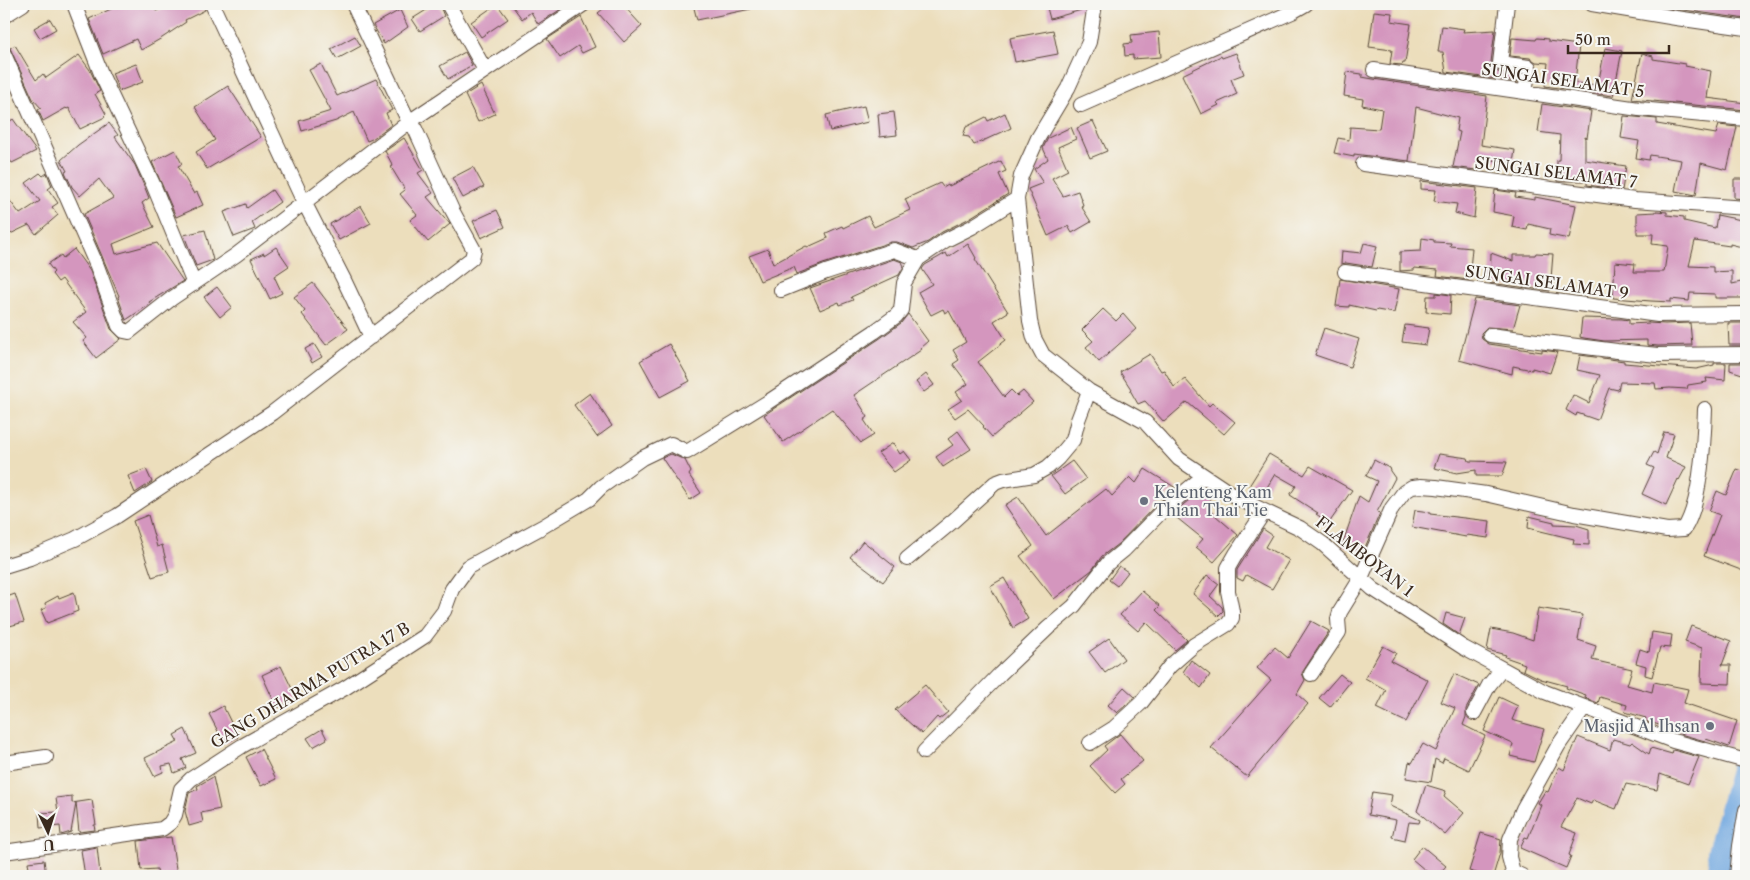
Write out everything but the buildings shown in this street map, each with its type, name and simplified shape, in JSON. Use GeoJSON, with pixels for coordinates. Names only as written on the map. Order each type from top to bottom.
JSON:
{"type":"FeatureCollection","features":[{"type":"Feature","properties":{"kind":"street"},"geometry":{"type":"LineString","coordinates":[[4,16],[23,4]]}},
{"type":"Feature","properties":{"kind":"street"},"geometry":{"type":"LineString","coordinates":[[74,4],[102,76],[153,184],[194,284]]}},
{"type":"Feature","properties":{"kind":"street"},"geometry":{"type":"LineString","coordinates":[[212,4],[301,196],[370,337]]}},
{"type":"Feature","properties":{"kind":"street"},"geometry":{"type":"LineString","coordinates":[[4,566],[30,558],[75,539],[117,516],[272,413],[472,258],[474,250],[452,210],[353,4]]}},
{"type":"Feature","properties":{"kind":"street"},"geometry":{"type":"LineString","coordinates":[[448,4],[485,70]]}},
{"type":"Feature","properties":{"kind":"street"},"geometry":{"type":"LineString","coordinates":[[4,54],[97,266],[119,326],[124,331],[129,332],[171,299],[236,256],[410,121],[485,70],[564,9],[584,4]]}},
{"type":"Feature","properties":{"kind":"street"},"geometry":{"type":"LineString","coordinates":[[781,290],[826,272],[894,250],[918,259],[946,240],[972,227],[1017,199],[1021,176],[1038,138],[1068,88],[1089,42],[1095,4]]}},
{"type":"Feature","properties":{"kind":"street"},"geometry":{"type":"LineString","coordinates":[[1068,88],[1082,109],[1306,4]]}},
{"type":"Feature","properties":{"kind":"street"},"geometry":{"type":"LineString","coordinates":[[1507,4],[1500,63],[1529,67],[1525,92]]}},
{"type":"Feature","properties":{"kind":"street"},"geometry":{"type":"LineString","coordinates":[[1592,4],[1746,28]]}},
{"type":"Feature","properties":{"kind":"street","name":"SUNGAI SELAMAT 5"},"geometry":{"type":"LineString","coordinates":[[1374,70],[1639,109],[1746,119]]}},
{"type":"Feature","properties":{"kind":"street","name":"SUNGAI SELAMAT 7"},"geometry":{"type":"LineString","coordinates":[[1362,164],[1635,200],[1746,208]]}},
{"type":"Feature","properties":{"kind":"street","name":"FLAMBOYAN 1"},"geometry":{"type":"LineString","coordinates":[[1017,199],[1030,321],[1034,338],[1043,355],[1089,391],[1145,422],[1179,459],[1204,476],[1239,499],[1300,528],[1323,544],[1373,589],[1449,639],[1502,669],[1545,692],[1673,740],[1746,760]]}},
{"type":"Feature","properties":{"kind":"street","name":"GANG DHARMA PUTRA 17 B"},"geometry":{"type":"LineString","coordinates":[[4,852],[162,829],[170,823],[175,815],[181,789],[191,780],[242,746],[345,688],[425,636],[444,611],[452,589],[468,567],[535,532],[589,499],[601,487],[642,458],[671,444],[687,452],[768,402],[896,316],[901,310],[904,283],[918,259]]}},
{"type":"Feature","properties":{"kind":"street","name":"SUNGAI SELAMAT 9"},"geometry":{"type":"LineString","coordinates":[[1345,272],[1658,315],[1746,314]]}},
{"type":"Feature","properties":{"kind":"street"},"geometry":{"type":"LineString","coordinates":[[1490,335],[1618,351],[1658,354],[1746,354]]}},
{"type":"Feature","properties":{"kind":"street"},"geometry":{"type":"LineString","coordinates":[[907,559],[953,522],[995,483],[1034,475],[1048,467],[1058,458],[1074,440],[1080,412],[1089,391]]}},
{"type":"Feature","properties":{"kind":"street"},"geometry":{"type":"LineString","coordinates":[[1311,674],[1339,632],[1338,619],[1340,612],[1361,578],[1392,508],[1404,492],[1412,487],[1421,486],[1486,494],[1574,514],[1667,530],[1684,530],[1694,510],[1703,442],[1705,409]]}},
{"type":"Feature","properties":{"kind":"street"},"geometry":{"type":"LineString","coordinates":[[924,752],[1000,674],[1052,624],[1074,606],[1108,563],[1124,550],[1163,510],[1204,476]]}},
{"type":"Feature","properties":{"kind":"street"},"geometry":{"type":"LineString","coordinates":[[1090,743],[1114,728],[1141,703],[1170,666],[1194,645],[1228,624],[1232,618],[1232,611],[1228,591],[1228,568],[1264,512]]}},
{"type":"Feature","properties":{"kind":"street"},"geometry":{"type":"LineString","coordinates":[[1474,713],[1489,685],[1502,669]]}},
{"type":"Feature","properties":{"kind":"street"},"geometry":{"type":"LineString","coordinates":[[1522,876],[1513,872],[1509,857],[1510,839],[1523,809],[1558,746],[1585,707]]}},
{"type":"Feature","properties":{"kind":"street"},"geometry":{"type":"LineString","coordinates":[[4,763],[46,757]]}},
{"type":"Feature","properties":{"kind":"street"},"geometry":{"type":"LineString","coordinates":[[1737,876],[1746,810]]}},
{"type":"Feature","properties":{"kind":"waterway"},"geometry":{"type":"LineString","coordinates":[[1721,876],[1719,852],[1746,757]]}},
{"type":"Feature","properties":{"kind":"place","name":"Kelenteng Kam Thian Thai Tie"},"geometry":{"type":"Point","coordinates":[1144,501]}},
{"type":"Feature","properties":{"kind":"place","name":"Masjid Al Ihsan"},"geometry":{"type":"Point","coordinates":[1710,726]}}]}
